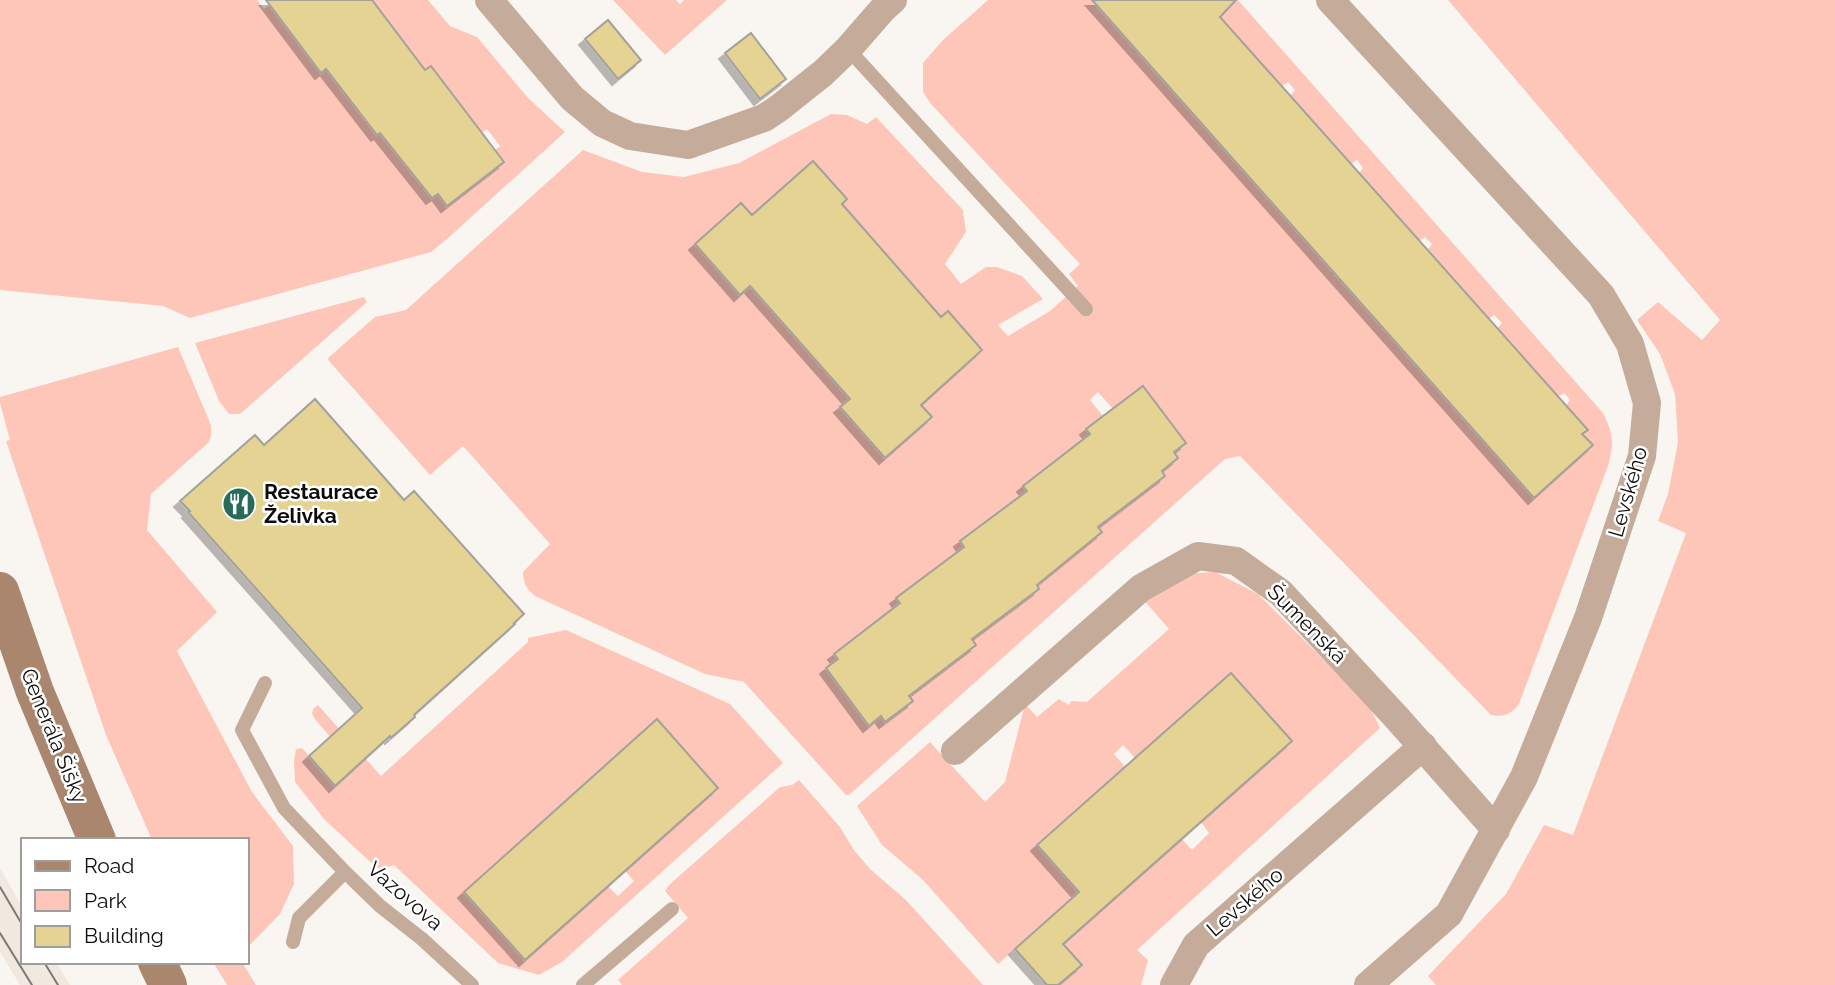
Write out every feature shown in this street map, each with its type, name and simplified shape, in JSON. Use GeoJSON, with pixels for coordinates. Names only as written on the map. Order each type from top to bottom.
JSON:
{"type":"FeatureCollection","features":[{"type":"Feature","properties":{"kind":"main road","name":"Generála Šišky"},"geometry":{"type":"LineString","coordinates":[[0,591],[40,703],[96,838]]}},
{"type":"Feature","properties":{"kind":"main road"},"geometry":{"type":"LineString","coordinates":[[157,964],[168,985]]}},
{"type":"Feature","properties":{"kind":"street"},"geometry":{"type":"LineString","coordinates":[[489,0],[572,98],[601,123],[630,136],[688,145],[764,118],[823,73],[893,0]]}},
{"type":"Feature","properties":{"kind":"street","name":"Levského"},"geometry":{"type":"LineString","coordinates":[[1330,0],[1601,295],[1630,344],[1647,402],[1643,456],[1588,618],[1524,777],[1449,914],[1368,985]]}},
{"type":"Feature","properties":{"kind":"street","name":"Šumenská"},"geometry":{"type":"LineString","coordinates":[[954,751],[1141,588],[1198,556],[1236,561],[1281,593],[1423,746],[1496,830]]}},
{"type":"Feature","properties":{"kind":"street","name":"Levského"},"geometry":{"type":"LineString","coordinates":[[1174,985],[1196,945],[1423,746]]}},
{"type":"Feature","properties":{"kind":"lane"},"geometry":{"type":"LineString","coordinates":[[848,49],[1086,309]]}},
{"type":"Feature","properties":{"kind":"lane"},"geometry":{"type":"LineString","coordinates":[[265,683],[242,730],[284,808],[345,872]]}},
{"type":"Feature","properties":{"kind":"lane","name":"Vazovova"},"geometry":{"type":"LineString","coordinates":[[293,942],[299,918],[345,872],[380,906],[422,939],[472,985]]}},
{"type":"Feature","properties":{"kind":"lane"},"geometry":{"type":"LineString","coordinates":[[583,985],[672,909]]}},
{"type":"Feature","properties":{"kind":"shaded area"},"geometry":{"type":"Polygon","coordinates":[[[0,868],[21,905],[21,964],[57,964],[70,985],[20,985],[0,952],[0,868]]]}},
{"type":"Feature","properties":{"kind":"green space"},"geometry":{"type":"Polygon","coordinates":[[[0,0],[257,0],[264,9],[269,5],[321,72],[326,69],[376,135],[380,133],[432,198],[438,194],[447,206],[503,163],[495,150],[500,146],[487,129],[481,133],[425,70],[405,43],[399,47],[383,25],[388,20],[375,4],[364,0],[428,0],[450,26],[477,37],[528,98],[565,132],[431,252],[190,318],[163,306],[0,290],[0,0]]]}},
{"type":"Feature","properties":{"kind":"green space"},"geometry":{"type":"Polygon","coordinates":[[[613,0],[676,0],[680,4],[684,0],[727,0],[665,55],[613,0]]]}},
{"type":"Feature","properties":{"kind":"green space"},"geometry":{"type":"Polygon","coordinates":[[[988,0],[1091,0],[1520,482],[1592,445],[1582,434],[1587,430],[1566,406],[1570,400],[1564,393],[1558,397],[1497,329],[1502,323],[1494,315],[1489,319],[1427,251],[1432,244],[1425,237],[1419,241],[1399,217],[1375,201],[1380,196],[1359,173],[1363,168],[1357,160],[1351,164],[1290,96],[1295,90],[1288,82],[1282,86],[1220,17],[1225,12],[1205,0],[1238,0],[1603,413],[1612,439],[1608,466],[1519,704],[1513,711],[1503,715],[1491,715],[1240,456],[1225,459],[846,795],[744,682],[705,674],[537,597],[528,589],[523,572],[550,544],[463,446],[430,475],[329,361],[328,358],[375,317],[406,310],[583,150],[642,172],[684,177],[739,163],[831,114],[847,115],[867,124],[876,117],[963,210],[966,232],[945,264],[961,284],[986,267],[997,267],[1022,276],[1043,299],[998,325],[1008,336],[1050,311],[1078,286],[1069,274],[1080,264],[931,104],[923,92],[923,63],[943,40],[988,0]],[[813,161],[787,184],[798,197],[763,227],[741,203],[695,244],[740,294],[750,286],[850,399],[840,408],[885,458],[910,392],[959,325],[947,311],[886,366],[872,312],[908,280],[875,241],[786,253],[847,199],[813,161]],[[1143,387],[1113,409],[1098,392],[1090,400],[1103,416],[1086,429],[1090,434],[1023,485],[1027,491],[961,541],[964,547],[896,598],[900,603],[834,654],[838,659],[826,668],[869,725],[881,716],[885,721],[912,701],[909,696],[976,645],[972,639],[988,627],[985,621],[1012,609],[1039,589],[1036,583],[1102,532],[1098,527],[1115,514],[1111,508],[1138,497],[1165,476],[1162,471],[1178,458],[1174,452],[1186,443],[1143,387]]]}},
{"type":"Feature","properties":{"kind":"green space"},"geometry":{"type":"Polygon","coordinates":[[[1448,0],[1835,0],[1835,985],[1436,985],[1428,976],[1506,894],[1544,825],[1573,835],[1686,533],[1658,521],[1668,494],[1678,442],[1675,394],[1660,354],[1637,320],[1658,302],[1702,340],[1720,320],[1448,0]]]}},
{"type":"Feature","properties":{"kind":"green space"},"geometry":{"type":"Polygon","coordinates":[[[364,297],[367,302],[240,414],[229,414],[219,401],[195,343],[364,297]]]}},
{"type":"Feature","properties":{"kind":"green space"},"geometry":{"type":"Polygon","coordinates":[[[178,347],[211,425],[211,436],[209,442],[151,494],[147,530],[217,612],[177,651],[252,792],[293,846],[294,884],[280,914],[248,947],[248,838],[151,838],[106,735],[6,441],[10,440],[0,397],[178,347]]]}},
{"type":"Feature","properties":{"kind":"green space"},"geometry":{"type":"Polygon","coordinates":[[[1215,572],[1258,594],[1368,704],[1380,728],[1137,950],[1148,960],[1141,985],[1058,985],[1082,964],[1045,923],[998,964],[923,880],[882,845],[857,806],[930,742],[985,802],[1005,782],[1025,704],[1037,717],[1059,699],[1069,705],[1071,701],[1087,702],[1169,629],[1142,598],[1186,574],[1215,572]],[[1231,673],[1135,758],[1123,745],[1114,754],[1125,767],[1038,845],[1098,913],[1182,839],[1192,850],[1209,833],[1201,822],[1292,741],[1231,673]]]}},
{"type":"Feature","properties":{"kind":"green space"},"geometry":{"type":"Polygon","coordinates":[[[566,630],[730,704],[783,763],[562,962],[539,975],[498,963],[394,865],[379,870],[324,819],[295,782],[294,761],[296,749],[302,748],[335,786],[356,767],[314,718],[313,709],[318,705],[381,776],[528,642],[528,638],[566,630]],[[625,871],[464,892],[525,960],[608,886],[618,896],[634,881],[625,871]]]}},
{"type":"Feature","properties":{"kind":"green space"},"geometry":{"type":"Polygon","coordinates":[[[799,780],[840,827],[870,869],[906,900],[983,985],[622,985],[618,980],[688,918],[665,891],[669,885],[780,787],[792,785],[799,780]]]}},
{"type":"Feature","properties":{"kind":"green space"},"geometry":{"type":"Polygon","coordinates":[[[214,964],[243,964],[256,985],[227,985],[214,964]]]}},
{"type":"Feature","properties":{"kind":"building"},"geometry":{"type":"Polygon","coordinates":[[[266,0],[372,0],[425,70],[431,66],[504,162],[447,206],[438,194],[432,198],[380,133],[377,135],[326,69],[321,73],[266,0]]]}},
{"type":"Feature","properties":{"kind":"building"},"geometry":{"type":"Polygon","coordinates":[[[1092,0],[1236,0],[1220,17],[1588,430],[1582,434],[1593,445],[1534,498],[1092,0]]]}},
{"type":"Feature","properties":{"kind":"building"},"geometry":{"type":"Polygon","coordinates":[[[608,20],[641,60],[618,79],[585,39],[608,20]]]}},
{"type":"Feature","properties":{"kind":"building"},"geometry":{"type":"Polygon","coordinates":[[[751,33],[786,79],[760,99],[725,53],[751,33]]]}},
{"type":"Feature","properties":{"kind":"building"},"geometry":{"type":"Polygon","coordinates":[[[813,161],[847,199],[842,204],[941,317],[948,311],[982,350],[921,405],[932,417],[885,458],[840,407],[850,399],[750,286],[740,295],[695,244],[741,203],[752,215],[813,161]]]}},
{"type":"Feature","properties":{"kind":"building"},"geometry":{"type":"Polygon","coordinates":[[[1143,386],[1186,443],[1174,452],[1178,458],[1162,471],[1165,476],[1098,527],[1102,532],[1037,585],[1039,589],[972,639],[976,645],[909,696],[913,701],[885,722],[881,716],[869,726],[826,668],[838,659],[834,654],[900,603],[896,598],[964,547],[960,541],[1027,491],[1023,486],[1090,434],[1086,429],[1143,386]]]}},
{"type":"Feature","properties":{"kind":"building"},"geometry":{"type":"Polygon","coordinates":[[[315,399],[404,500],[414,491],[524,614],[414,715],[415,717],[335,786],[309,756],[362,708],[180,501],[255,435],[264,445],[315,399]]]}},
{"type":"Feature","properties":{"kind":"building"},"geometry":{"type":"Polygon","coordinates":[[[1231,673],[1292,741],[1063,944],[1082,965],[1058,985],[1047,985],[1015,949],[1079,892],[1037,845],[1231,673]]]}},
{"type":"Feature","properties":{"kind":"building"},"geometry":{"type":"Polygon","coordinates":[[[657,719],[718,788],[525,960],[464,892],[657,719]]]}},
{"type":"Feature","properties":{"kind":"tram line"},"geometry":{"type":"LineString","coordinates":[[0,887],[21,923]]}},
{"type":"Feature","properties":{"kind":"tram line"},"geometry":{"type":"LineString","coordinates":[[0,933],[32,985]]}},
{"type":"Feature","properties":{"kind":"tram line"},"geometry":{"type":"LineString","coordinates":[[45,964],[58,985]]}},
{"type":"Feature","properties":{"kind":"place","name":"Restaurace Želivka"},"geometry":{"type":"Point","coordinates":[239,504]}}]}
